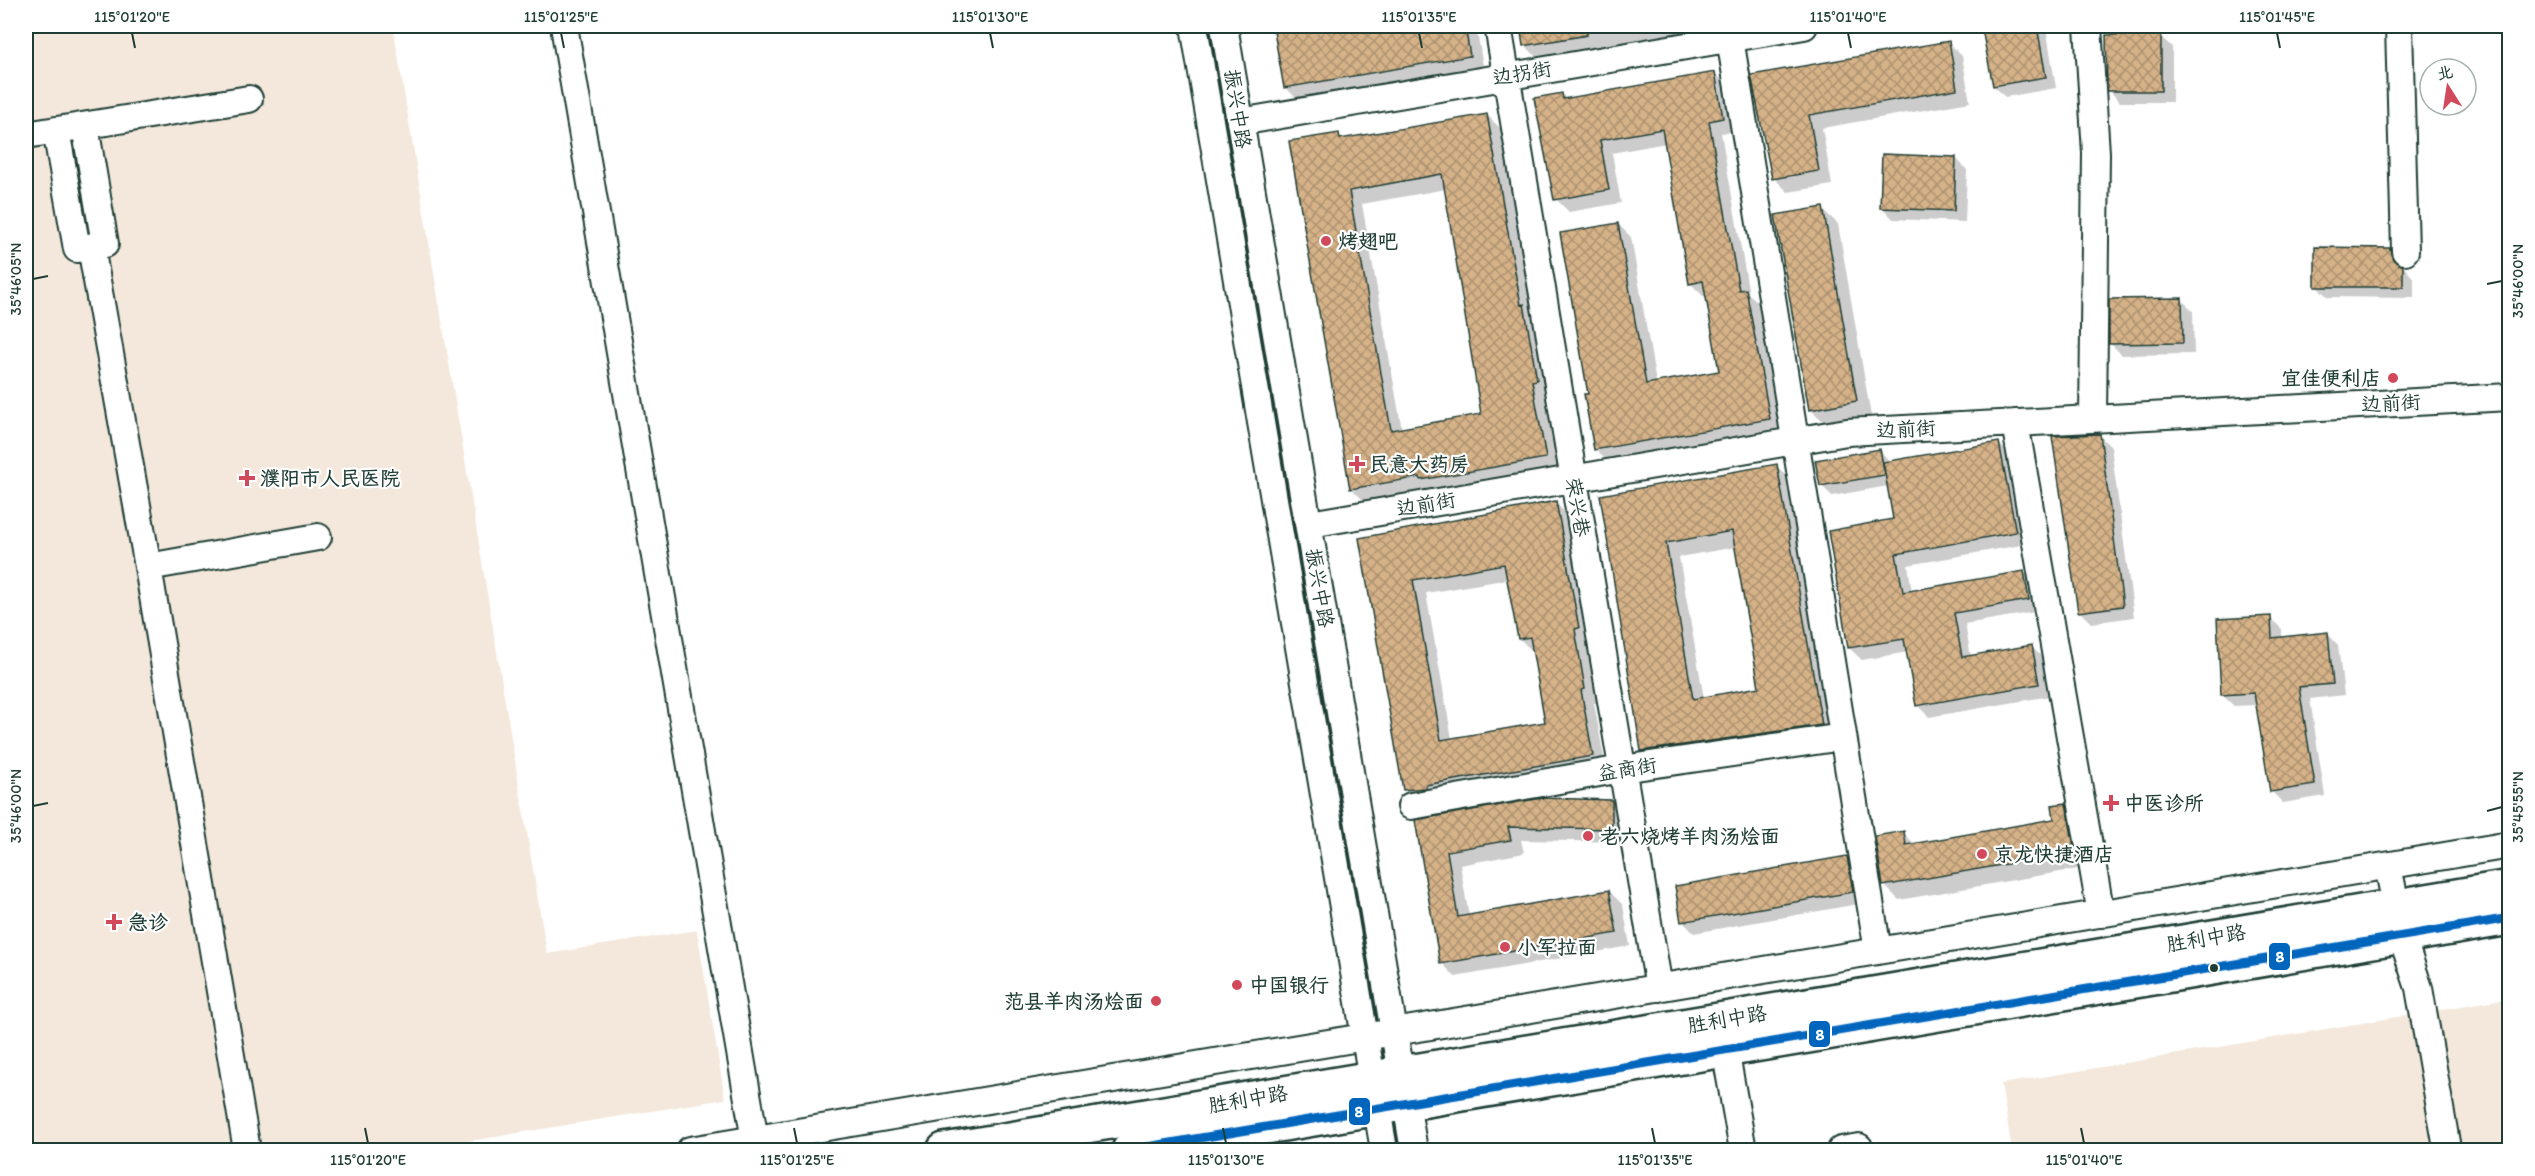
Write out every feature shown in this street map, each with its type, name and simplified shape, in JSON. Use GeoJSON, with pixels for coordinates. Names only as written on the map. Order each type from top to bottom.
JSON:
{"type":"FeatureCollection","features":[{"type":"Feature","properties":{"kind":"main road","name":"胜利中路"},"geometry":{"type":"LineString","coordinates":[[944,1150],[1725,1049],[2399,921],[2510,887]]}},
{"type":"Feature","properties":{"kind":"main road","name":"胜利中路"},"geometry":{"type":"LineString","coordinates":[[1129,1150],[1389,1091],[2399,921],[2510,918]]}},
{"type":"Feature","properties":{"kind":"street"},"geometry":{"type":"LineString","coordinates":[[564,26],[755,1140]]}},
{"type":"Feature","properties":{"kind":"street","name":"振兴中路"},"geometry":{"type":"LineString","coordinates":[[1194,26],[1365,1038],[1414,1150]]}},
{"type":"Feature","properties":{"kind":"street","name":"振兴中路"},"geometry":{"type":"LineString","coordinates":[[1224,26],[1395,1032],[1384,1150]]}},
{"type":"Feature","properties":{"kind":"street","name":"荣兴巷"},"geometry":{"type":"LineString","coordinates":[[1498,26],[1659,988]]}},
{"type":"Feature","properties":{"kind":"street","name":"边拐街"},"geometry":{"type":"LineString","coordinates":[[1240,122],[1506,76],[1729,32],[1804,26]]}},
{"type":"Feature","properties":{"kind":"street"},"geometry":{"type":"LineString","coordinates":[[2088,26],[2096,153],[2093,418]]}},
{"type":"Feature","properties":{"kind":"street"},"geometry":{"type":"LineString","coordinates":[[2399,26],[2405,251]]}},
{"type":"Feature","properties":{"kind":"street"},"geometry":{"type":"LineString","coordinates":[[1729,32],[1878,951]]}},
{"type":"Feature","properties":{"kind":"street"},"geometry":{"type":"LineString","coordinates":[[26,135],[249,99]]}},
{"type":"Feature","properties":{"kind":"street"},"geometry":{"type":"LineString","coordinates":[[56,130],[77,249],[105,244],[86,126]]}},
{"type":"Feature","properties":{"kind":"street"},"geometry":{"type":"LineString","coordinates":[[91,247],[247,1150]]}},
{"type":"Feature","properties":{"kind":"street","name":"边前街"},"geometry":{"type":"LineString","coordinates":[[1310,524],[1847,432],[2510,396]]}},
{"type":"Feature","properties":{"kind":"street"},"geometry":{"type":"LineString","coordinates":[[2015,423],[2101,914]]}},
{"type":"Feature","properties":{"kind":"street"},"geometry":{"type":"LineString","coordinates":[[148,567],[318,537]]}},
{"type":"Feature","properties":{"kind":"street","name":"益商街"},"geometry":{"type":"LineString","coordinates":[[1411,806],[1622,769],[1843,737]]}},
{"type":"Feature","properties":{"kind":"street"},"geometry":{"type":"LineString","coordinates":[[690,1150],[2510,845]]}},
{"type":"Feature","properties":{"kind":"street"},"geometry":{"type":"LineString","coordinates":[[2388,866],[2399,921],[2419,988],[2448,1150]]}},
{"type":"Feature","properties":{"kind":"street"},"geometry":{"type":"LineString","coordinates":[[1725,1049],[1743,1150]]}},
{"type":"Feature","properties":{"kind":"street"},"geometry":{"type":"LineString","coordinates":[[1841,1150],[1858,1147],[1859,1150]]}},
{"type":"Feature","properties":{"kind":"shaded area","name":"濮阳市人民医院"},"geometry":{"type":"Polygon","coordinates":[[[26,26],[393,26],[547,954],[697,930],[725,1099],[415,1150],[26,1150],[26,26]]]}},
{"type":"Feature","properties":{"kind":"shaded area"},"geometry":{"type":"Polygon","coordinates":[[[2509,998],[2509,1150],[2012,1150],[2001,1084],[2509,998]]]}},
{"type":"Feature","properties":{"kind":"building"},"geometry":{"type":"Polygon","coordinates":[[[1273,26],[1330,26],[1331,30],[1358,26],[1465,26],[1470,56],[1284,88],[1273,26]]]}},
{"type":"Feature","properties":{"kind":"building"},"geometry":{"type":"Polygon","coordinates":[[[1520,26],[1587,26],[1587,35],[1523,46],[1520,26]]]}},
{"type":"Feature","properties":{"kind":"building"},"geometry":{"type":"Polygon","coordinates":[[[2003,26],[2037,26],[2046,77],[1993,86],[1982,29],[2003,26]]]}},
{"type":"Feature","properties":{"kind":"building"},"geometry":{"type":"Polygon","coordinates":[[[2161,34],[2161,91],[2107,91],[2106,35],[2161,34]]]}},
{"type":"Feature","properties":{"kind":"building"},"geometry":{"type":"Polygon","coordinates":[[[1949,41],[1957,89],[1809,115],[1819,171],[1772,179],[1751,75],[1949,41]]]}},
{"type":"Feature","properties":{"kind":"building"},"geometry":{"type":"Polygon","coordinates":[[[1715,72],[1723,118],[1709,121],[1739,290],[1746,289],[1770,419],[1594,450],[1584,394],[1588,394],[1560,233],[1618,223],[1646,384],[1719,371],[1703,281],[1689,284],[1662,129],[1600,140],[1609,190],[1554,200],[1534,98],[1562,93],[1563,99],[1715,72]]]}},
{"type":"Feature","properties":{"kind":"building"},"geometry":{"type":"Polygon","coordinates":[[[1487,114],[1521,305],[1524,304],[1537,380],[1532,381],[1546,458],[1421,480],[1420,477],[1350,489],[1289,141],[1339,133],[1340,139],[1487,114]],[[1442,174],[1349,191],[1391,430],[1481,414],[1442,174]]]}},
{"type":"Feature","properties":{"kind":"building"},"geometry":{"type":"Polygon","coordinates":[[[1882,154],[1956,157],[1954,211],[1880,208],[1882,154]]]}},
{"type":"Feature","properties":{"kind":"building"},"geometry":{"type":"Polygon","coordinates":[[[1823,207],[1857,401],[1809,410],[1775,215],[1823,207]]]}},
{"type":"Feature","properties":{"kind":"building"},"geometry":{"type":"Polygon","coordinates":[[[2315,247],[2390,248],[2393,259],[2403,266],[2403,287],[2315,287],[2315,247]]]}},
{"type":"Feature","properties":{"kind":"building"},"geometry":{"type":"Polygon","coordinates":[[[2182,298],[2183,343],[2109,344],[2109,299],[2182,298]]]}},
{"type":"Feature","properties":{"kind":"building"},"geometry":{"type":"Polygon","coordinates":[[[2100,434],[2123,606],[2078,612],[2052,436],[2100,434]]]}},
{"type":"Feature","properties":{"kind":"building"},"geometry":{"type":"Polygon","coordinates":[[[1999,442],[2016,532],[1896,554],[1903,592],[2024,571],[2029,600],[1954,613],[1962,657],[2032,645],[2039,684],[1916,706],[1904,639],[1848,648],[1828,531],[1893,519],[1883,462],[1999,442]]]}},
{"type":"Feature","properties":{"kind":"building"},"geometry":{"type":"Polygon","coordinates":[[[1880,449],[1885,475],[1820,486],[1815,460],[1880,449]]]}},
{"type":"Feature","properties":{"kind":"building"},"geometry":{"type":"Polygon","coordinates":[[[1777,464],[1822,725],[1641,751],[1600,495],[1777,464]],[[1732,531],[1666,543],[1693,699],[1759,687],[1732,531]]]}},
{"type":"Feature","properties":{"kind":"building"},"geometry":{"type":"Polygon","coordinates":[[[1556,501],[1579,628],[1575,629],[1585,689],[1581,690],[1593,756],[1426,785],[1426,788],[1403,790],[1359,538],[1556,501]],[[1504,564],[1413,580],[1441,740],[1545,722],[1530,637],[1518,639],[1504,564]]]}},
{"type":"Feature","properties":{"kind":"building"},"geometry":{"type":"Polygon","coordinates":[[[2271,616],[2272,638],[2328,632],[2333,684],[2299,687],[2315,785],[2270,792],[2254,693],[2221,695],[2217,619],[2271,616]]]}},
{"type":"Feature","properties":{"kind":"building"},"geometry":{"type":"Polygon","coordinates":[[[1542,798],[1612,800],[1612,829],[1508,827],[1511,840],[1447,851],[1458,917],[1609,890],[1617,933],[1440,964],[1415,820],[1542,798]]]}},
{"type":"Feature","properties":{"kind":"building"},"geometry":{"type":"Polygon","coordinates":[[[2066,803],[2075,852],[1883,886],[1875,836],[1904,831],[1906,845],[2054,819],[2052,805],[2066,803]]]}},
{"type":"Feature","properties":{"kind":"building"},"geometry":{"type":"Polygon","coordinates":[[[1847,856],[1853,892],[1681,922],[1675,886],[1847,856]]]}},
{"type":"Feature","properties":{"kind":"transit line","name":"8"},"geometry":{"type":"LineString","coordinates":[[1129,1150],[2510,918]]}},
{"type":"Feature","properties":{"kind":"place","name":"烤翅吧"},"geometry":{"type":"Point","coordinates":[1326,241]}},
{"type":"Feature","properties":{"kind":"place","name":"宜佳便利店"},"geometry":{"type":"Point","coordinates":[2393,378]}},
{"type":"Feature","properties":{"kind":"place","name":"民意大药房"},"geometry":{"type":"Point","coordinates":[1357,464]}},
{"type":"Feature","properties":{"kind":"place","name":"濮阳市人民医院"},"geometry":{"type":"Point","coordinates":[247,478]}},
{"type":"Feature","properties":{"kind":"place","name":"中医诊所"},"geometry":{"type":"Point","coordinates":[2111,803]}},
{"type":"Feature","properties":{"kind":"place","name":"老六烧烤羊肉汤烩面"},"geometry":{"type":"Point","coordinates":[1588,836]}},
{"type":"Feature","properties":{"kind":"place","name":"京龙快捷酒店"},"geometry":{"type":"Point","coordinates":[1982,854]}},
{"type":"Feature","properties":{"kind":"place","name":"急诊"},"geometry":{"type":"Point","coordinates":[114,922]}},
{"type":"Feature","properties":{"kind":"place","name":"小军拉面"},"geometry":{"type":"Point","coordinates":[1505,947]}},
{"type":"Feature","properties":{"kind":"place","name":"中国银行"},"geometry":{"type":"Point","coordinates":[1237,985]}},
{"type":"Feature","properties":{"kind":"place","name":"范县羊肉汤烩面"},"geometry":{"type":"Point","coordinates":[1156,1001]}}]}
